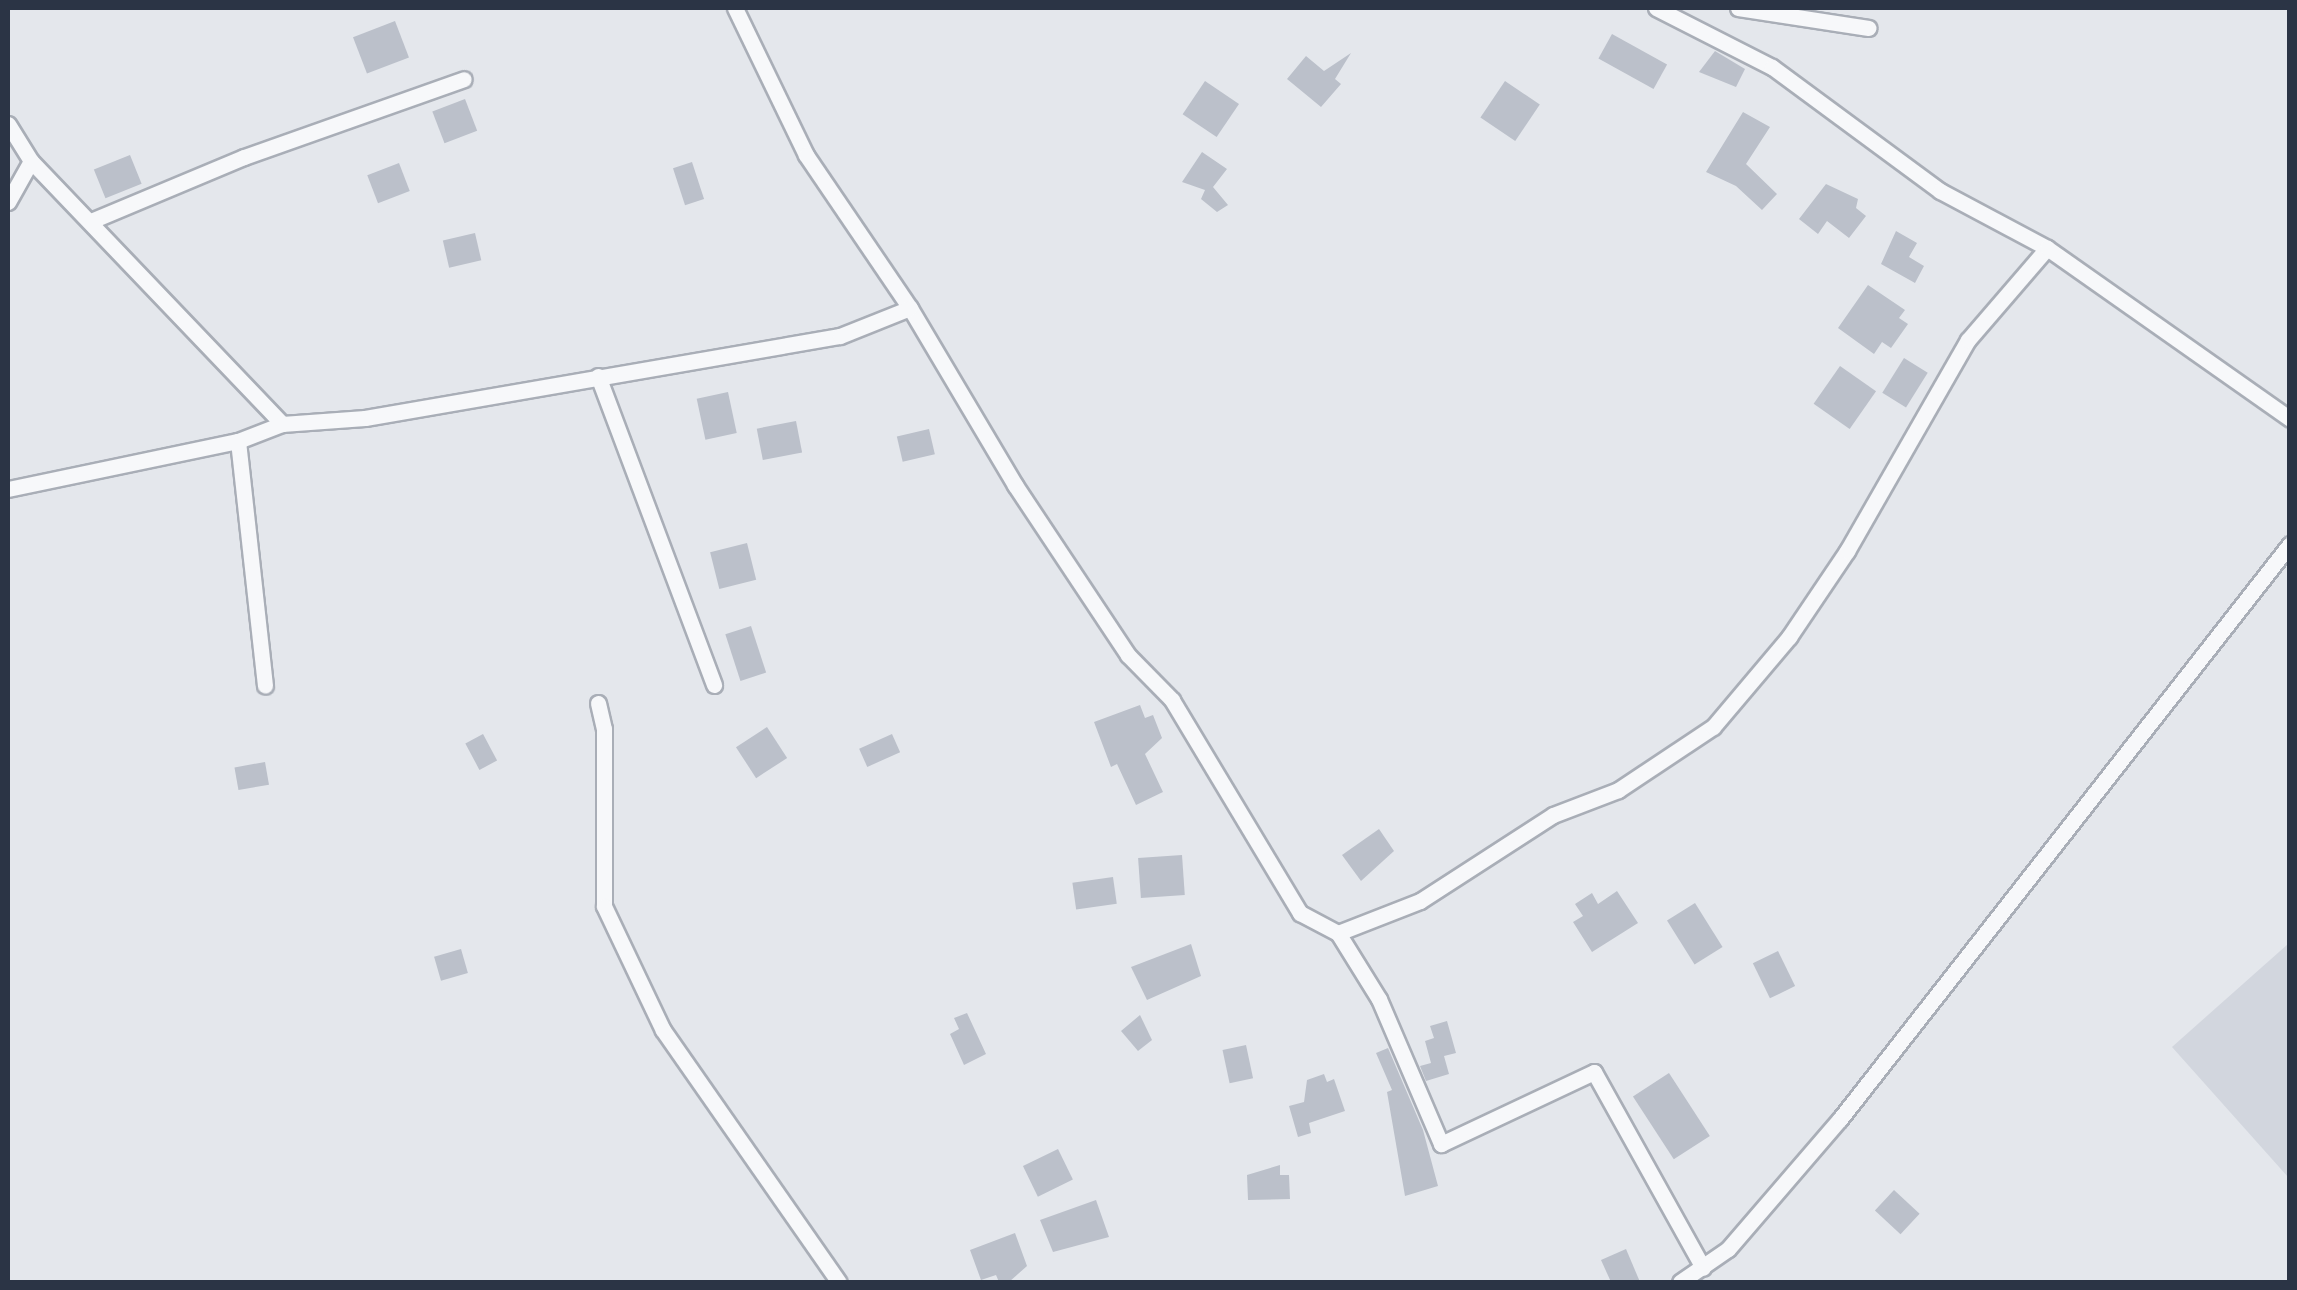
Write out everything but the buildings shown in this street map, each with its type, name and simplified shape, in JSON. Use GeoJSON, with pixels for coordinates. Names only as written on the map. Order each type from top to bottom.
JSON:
{"type":"FeatureCollection","features":[{"type":"Feature","properties":{"kind":"street"},"geometry":{"type":"LineString","coordinates":[[735,8],[806,155],[910,308],[1128,655],[1172,700],[1300,913],[1338,933],[1378,998],[1441,1144],[1594,1072],[1703,1268]]}},
{"type":"Feature","properties":{"kind":"street"},"geometry":{"type":"LineString","coordinates":[[1738,8],[1868,28]]}},
{"type":"Feature","properties":{"kind":"street"},"geometry":{"type":"LineString","coordinates":[[1668,9],[1772,67],[1940,190],[2048,248],[2290,419]]}},
{"type":"Feature","properties":{"kind":"street"},"geometry":{"type":"LineString","coordinates":[[91,221],[244,157],[464,78]]}},
{"type":"Feature","properties":{"kind":"street"},"geometry":{"type":"LineString","coordinates":[[8,124],[31,161],[282,424]]}},
{"type":"Feature","properties":{"kind":"street"},"geometry":{"type":"LineString","coordinates":[[8,202],[31,161]]}},
{"type":"Feature","properties":{"kind":"street"},"geometry":{"type":"LineString","coordinates":[[1338,933],[1420,901],[1553,815],[1618,790],[1714,727],[1789,638],[1837,565],[1968,340],[2048,248]]}},
{"type":"Feature","properties":{"kind":"street"},"geometry":{"type":"LineString","coordinates":[[8,489],[238,441],[282,424],[365,418],[840,336],[910,308]]}},
{"type":"Feature","properties":{"kind":"street"},"geometry":{"type":"LineString","coordinates":[[598,376],[714,685]]}},
{"type":"Feature","properties":{"kind":"street"},"geometry":{"type":"LineString","coordinates":[[238,441],[265,686]]}},
{"type":"Feature","properties":{"kind":"street"},"geometry":{"type":"LineString","coordinates":[[1680,1282],[1728,1248],[1840,1119],[2290,544]]}},
{"type":"Feature","properties":{"kind":"street"},"geometry":{"type":"LineString","coordinates":[[598,703],[604,729],[604,906],[662,1030],[839,1282]]}},
{"type":"Feature","properties":{"kind":"shaded area"},"geometry":{"type":"Polygon","coordinates":[[[2289,943],[2289,1178],[2172,1047],[2289,943]]]}}]}
